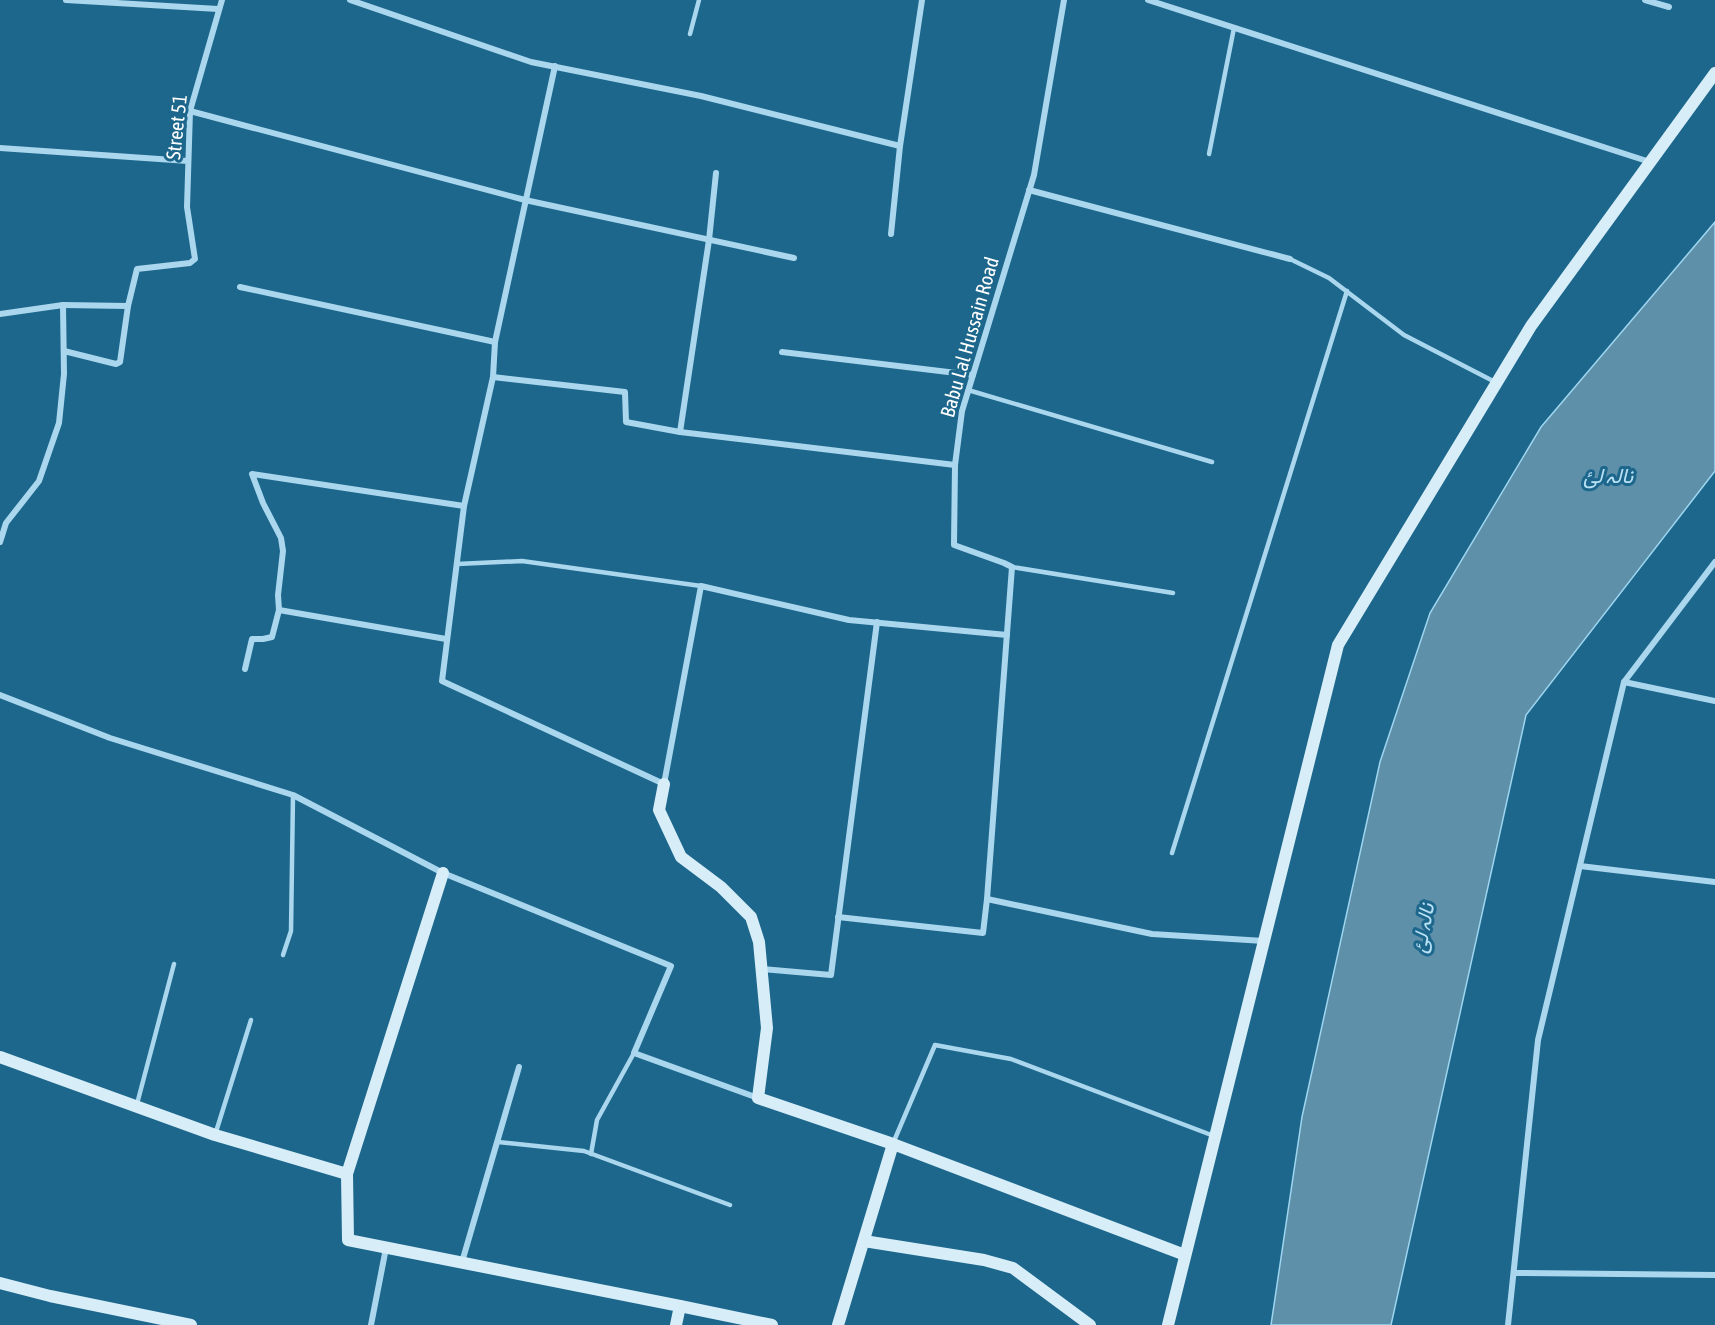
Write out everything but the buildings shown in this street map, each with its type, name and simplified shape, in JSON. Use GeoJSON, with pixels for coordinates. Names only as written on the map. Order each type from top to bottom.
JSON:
{"type":"FeatureCollection","features":[{"type":"Feature","properties":{"kind":"street"},"geometry":{"type":"LineString","coordinates":[[66,0],[218,9]]}},
{"type":"Feature","properties":{"kind":"street","name":"Street 51"},"geometry":{"type":"LineString","coordinates":[[128,306],[137,269],[195,260],[187,207],[190,111],[222,0]]}},
{"type":"Feature","properties":{"kind":"street"},"geometry":{"type":"LineString","coordinates":[[350,0],[531,62],[701,96],[900,146]]}},
{"type":"Feature","properties":{"kind":"street"},"geometry":{"type":"LineString","coordinates":[[891,234],[900,146],[922,0]]}},
{"type":"Feature","properties":{"kind":"street","name":"Babu Lal Hussain Road"},"geometry":{"type":"LineString","coordinates":[[1012,567],[954,545],[955,465],[962,411],[1034,175],[1064,0]]}},
{"type":"Feature","properties":{"kind":"street"},"geometry":{"type":"LineString","coordinates":[[1148,0],[1650,162]]}},
{"type":"Feature","properties":{"kind":"street"},"geometry":{"type":"LineString","coordinates":[[1645,0],[1669,7]]}},
{"type":"Feature","properties":{"kind":"street"},"geometry":{"type":"LineString","coordinates":[[555,66],[495,342],[493,377],[464,506],[442,681],[664,784]]}},
{"type":"Feature","properties":{"kind":"street"},"geometry":{"type":"LineString","coordinates":[[1168,1325],[1338,645],[1531,326],[1715,73]]}},
{"type":"Feature","properties":{"kind":"street"},"geometry":{"type":"LineString","coordinates":[[190,111],[525,200],[794,258]]}},
{"type":"Feature","properties":{"kind":"street"},"geometry":{"type":"LineString","coordinates":[[0,148],[188,160]]}},
{"type":"Feature","properties":{"kind":"street"},"geometry":{"type":"LineString","coordinates":[[680,432],[709,240],[716,173]]}},
{"type":"Feature","properties":{"kind":"street"},"geometry":{"type":"LineString","coordinates":[[1029,190],[1290,259]]}},
{"type":"Feature","properties":{"kind":"street"},"geometry":{"type":"LineString","coordinates":[[240,287],[495,342]]}},
{"type":"Feature","properties":{"kind":"street"},"geometry":{"type":"LineString","coordinates":[[0,542],[6,523],[39,481],[59,423],[64,374],[63,305]]}},
{"type":"Feature","properties":{"kind":"street"},"geometry":{"type":"LineString","coordinates":[[0,314],[63,305],[128,306],[120,362],[116,364],[64,351]]}},
{"type":"Feature","properties":{"kind":"street"},"geometry":{"type":"LineString","coordinates":[[782,352],[973,375]]}},
{"type":"Feature","properties":{"kind":"street"},"geometry":{"type":"LineString","coordinates":[[493,377],[625,392],[626,422],[680,432],[955,465]]}},
{"type":"Feature","properties":{"kind":"street"},"geometry":{"type":"LineString","coordinates":[[246,669],[252,639],[272,637],[279,610],[278,595],[284,550],[281,538],[262,503],[252,474],[464,506]]}},
{"type":"Feature","properties":{"kind":"street"},"geometry":{"type":"LineString","coordinates":[[1508,1325],[1538,1040],[1624,682],[1715,562]]}},
{"type":"Feature","properties":{"kind":"street"},"geometry":{"type":"LineString","coordinates":[[838,917],[982,933],[987,899],[1012,567]]}},
{"type":"Feature","properties":{"kind":"street"},"geometry":{"type":"LineString","coordinates":[[758,1098],[767,1028],[759,942],[751,916],[721,887],[681,857],[659,810],[701,586],[849,620],[1007,635]]}},
{"type":"Feature","properties":{"kind":"street"},"geometry":{"type":"LineString","coordinates":[[279,610],[446,639]]}},
{"type":"Feature","properties":{"kind":"street"},"geometry":{"type":"LineString","coordinates":[[762,969],[831,975],[877,622]]}},
{"type":"Feature","properties":{"kind":"street"},"geometry":{"type":"LineString","coordinates":[[1624,682],[1715,701]]}},
{"type":"Feature","properties":{"kind":"street"},"geometry":{"type":"LineString","coordinates":[[0,695],[110,738],[293,795],[443,873],[671,966],[634,1053],[892,1144],[1185,1255]]}},
{"type":"Feature","properties":{"kind":"street"},"geometry":{"type":"LineString","coordinates":[[1580,866],[1715,882]]}},
{"type":"Feature","properties":{"kind":"street"},"geometry":{"type":"LineString","coordinates":[[443,873],[347,1174],[348,1240],[772,1325]]}},
{"type":"Feature","properties":{"kind":"street"},"geometry":{"type":"LineString","coordinates":[[987,899],[1152,934],[1264,940]]}},
{"type":"Feature","properties":{"kind":"street"},"geometry":{"type":"LineString","coordinates":[[0,1057],[215,1135],[347,1174]]}},
{"type":"Feature","properties":{"kind":"street"},"geometry":{"type":"LineString","coordinates":[[462,1262],[519,1067]]}},
{"type":"Feature","properties":{"kind":"street"},"geometry":{"type":"LineString","coordinates":[[838,1325],[892,1144]]}},
{"type":"Feature","properties":{"kind":"street"},"geometry":{"type":"LineString","coordinates":[[864,1241],[984,1260],[1013,1268],[1090,1325]]}},
{"type":"Feature","properties":{"kind":"street"},"geometry":{"type":"LineString","coordinates":[[371,1325],[386,1247]]}},
{"type":"Feature","properties":{"kind":"street"},"geometry":{"type":"LineString","coordinates":[[1514,1273],[1715,1275]]}},
{"type":"Feature","properties":{"kind":"street"},"geometry":{"type":"LineString","coordinates":[[0,1283],[160,1322],[191,1325]]}},
{"type":"Feature","properties":{"kind":"street"},"geometry":{"type":"LineString","coordinates":[[676,1325],[680,1306]]}},
{"type":"Feature","properties":{"kind":"lane"},"geometry":{"type":"LineString","coordinates":[[690,34],[699,0]]}},
{"type":"Feature","properties":{"kind":"lane"},"geometry":{"type":"LineString","coordinates":[[1209,154],[1234,27]]}},
{"type":"Feature","properties":{"kind":"lane"},"geometry":{"type":"LineString","coordinates":[[1290,259],[1329,278],[1404,335],[1497,383]]}},
{"type":"Feature","properties":{"kind":"lane"},"geometry":{"type":"LineString","coordinates":[[1172,853],[1347,291]]}},
{"type":"Feature","properties":{"kind":"lane"},"geometry":{"type":"LineString","coordinates":[[968,390],[1212,462]]}},
{"type":"Feature","properties":{"kind":"lane"},"geometry":{"type":"LineString","coordinates":[[457,564],[522,561],[701,586]]}},
{"type":"Feature","properties":{"kind":"lane"},"geometry":{"type":"LineString","coordinates":[[1012,567],[1173,593]]}},
{"type":"Feature","properties":{"kind":"lane"},"geometry":{"type":"LineString","coordinates":[[283,955],[291,931],[293,795]]}},
{"type":"Feature","properties":{"kind":"lane"},"geometry":{"type":"LineString","coordinates":[[137,1107],[174,964]]}},
{"type":"Feature","properties":{"kind":"lane"},"geometry":{"type":"LineString","coordinates":[[215,1135],[251,1020]]}},
{"type":"Feature","properties":{"kind":"lane"},"geometry":{"type":"LineString","coordinates":[[892,1144],[935,1045],[1011,1059],[1215,1136]]}},
{"type":"Feature","properties":{"kind":"lane"},"geometry":{"type":"LineString","coordinates":[[591,1154],[597,1120],[634,1053]]}},
{"type":"Feature","properties":{"kind":"lane"},"geometry":{"type":"LineString","coordinates":[[498,1142],[584,1151],[730,1205]]}},
{"type":"Feature","properties":{"kind":"water","name":"نالہ لئ"},"geometry":{"type":"Polygon","coordinates":[[[1715,222],[1715,471],[1526,715],[1391,1325],[1271,1325],[1302,1117],[1380,762],[1430,613],[1541,427],[1715,222]]]}}]}
